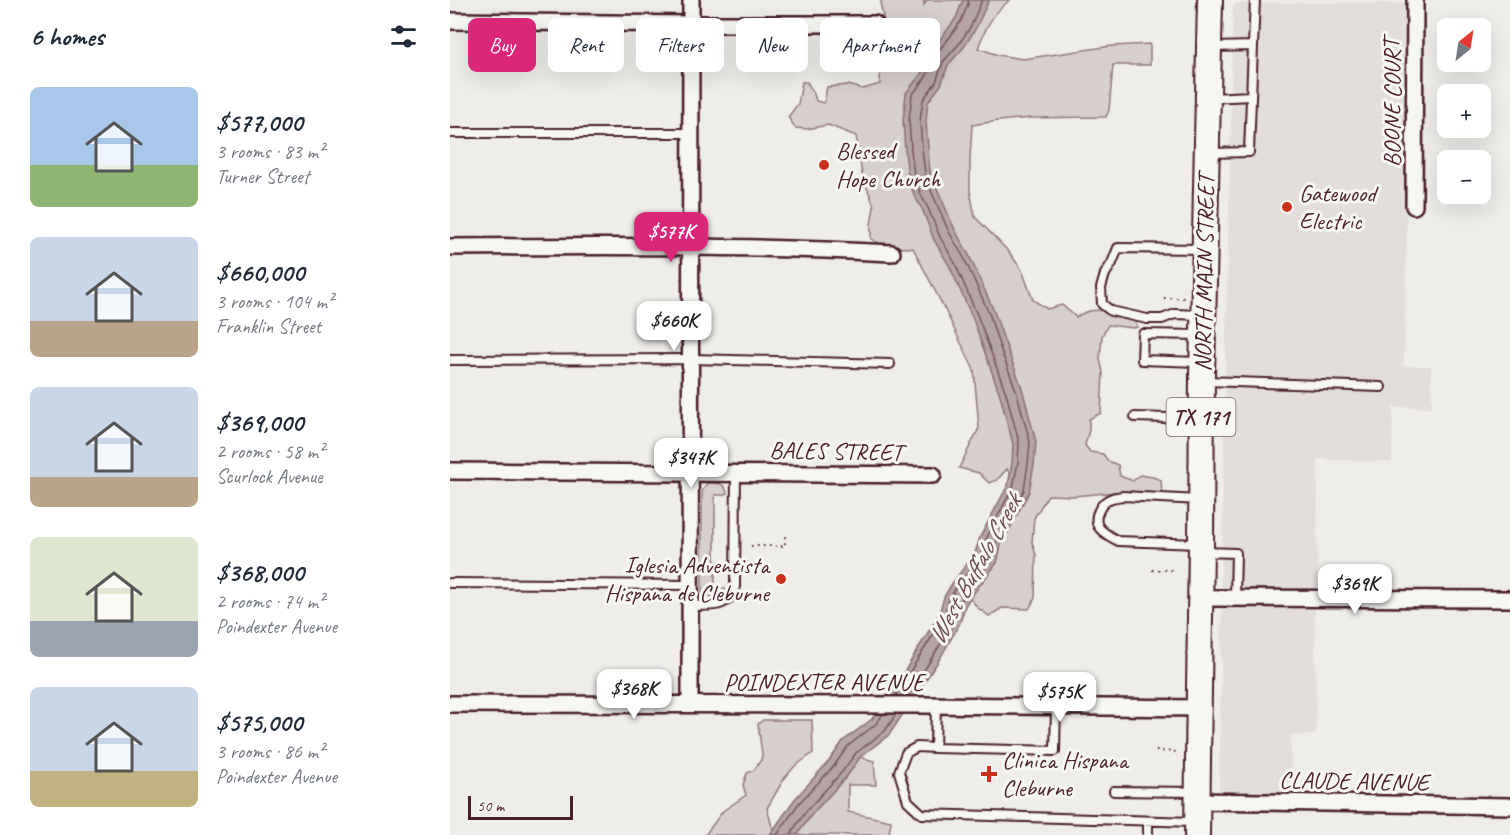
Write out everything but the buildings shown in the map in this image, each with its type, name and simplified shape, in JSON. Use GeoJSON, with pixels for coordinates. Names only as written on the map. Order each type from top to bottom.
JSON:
{"type":"FeatureCollection","features":[{"type":"Feature","properties":{"kind":"main road","name":"NORTH MAIN STREET"},"geometry":{"type":"LineString","coordinates":[[1197,813],[1201,419],[1210,0]]}},
{"type":"Feature","properties":{"kind":"street"},"geometry":{"type":"LineString","coordinates":[[691,0],[691,18]]}},
{"type":"Feature","properties":{"kind":"street","name":"BOONE COURT"},"geometry":{"type":"LineString","coordinates":[[1414,206],[1415,0]]}},
{"type":"Feature","properties":{"kind":"street"},"geometry":{"type":"LineString","coordinates":[[450,21],[636,23]]}},
{"type":"Feature","properties":{"kind":"street"},"geometry":{"type":"LineString","coordinates":[[724,24],[820,24]]}},
{"type":"Feature","properties":{"kind":"street"},"geometry":{"type":"LineString","coordinates":[[690,704],[691,72]]}},
{"type":"Feature","properties":{"kind":"street"},"geometry":{"type":"LineString","coordinates":[[450,247],[690,246],[892,253]]}},
{"type":"Feature","properties":{"kind":"street","name":"BALES STREET"},"geometry":{"type":"LineString","coordinates":[[450,471],[933,475]]}},
{"type":"Feature","properties":{"kind":"street"},"geometry":{"type":"LineString","coordinates":[[1200,598],[1510,599]]}},
{"type":"Feature","properties":{"kind":"street","name":"POINDEXTER AVENUE"},"geometry":{"type":"LineString","coordinates":[[450,704],[819,704],[1199,708]]}},
{"type":"Feature","properties":{"kind":"street","name":"CLAUDE AVENUE"},"geometry":{"type":"LineString","coordinates":[[1197,813],[1510,806]]}},
{"type":"Feature","properties":{"kind":"lane"},"geometry":{"type":"LineString","coordinates":[[1207,154],[1249,152],[1255,0]]}},
{"type":"Feature","properties":{"kind":"lane"},"geometry":{"type":"LineString","coordinates":[[1209,47],[1253,46]]}},
{"type":"Feature","properties":{"kind":"lane"},"geometry":{"type":"LineString","coordinates":[[1208,98],[1251,96]]}},
{"type":"Feature","properties":{"kind":"lane"},"geometry":{"type":"LineString","coordinates":[[450,133],[691,133]]}},
{"type":"Feature","properties":{"kind":"lane"},"geometry":{"type":"LineString","coordinates":[[1203,325],[1175,314],[1162,319],[1147,319],[1111,311],[1102,304],[1101,288],[1118,248],[1204,249]]}},
{"type":"Feature","properties":{"kind":"lane"},"geometry":{"type":"LineString","coordinates":[[1203,325],[1143,334],[1142,360],[1202,371],[1381,387]]}},
{"type":"Feature","properties":{"kind":"lane"},"geometry":{"type":"LineString","coordinates":[[450,360],[691,359],[890,364]]}},
{"type":"Feature","properties":{"kind":"lane"},"geometry":{"type":"LineString","coordinates":[[1135,417],[1201,419]]}},
{"type":"Feature","properties":{"kind":"lane"},"geometry":{"type":"LineString","coordinates":[[690,606],[719,605],[727,602],[732,596],[735,587],[736,472]]}},
{"type":"Feature","properties":{"kind":"lane"},"geometry":{"type":"LineString","coordinates":[[1201,500],[1122,496],[1110,498],[1102,504],[1096,516],[1098,526],[1118,541],[1201,548],[1236,554],[1235,598]]}},
{"type":"Feature","properties":{"kind":"lane"},"geometry":{"type":"LineString","coordinates":[[450,583],[690,585]]}},
{"type":"Feature","properties":{"kind":"lane"},"geometry":{"type":"LineString","coordinates":[[929,705],[935,748]]}},
{"type":"Feature","properties":{"kind":"lane"},"geometry":{"type":"LineString","coordinates":[[1056,707],[1055,751],[917,747],[906,753],[899,772],[908,801],[922,814],[1148,821],[1197,813]]}},
{"type":"Feature","properties":{"kind":"lane"},"geometry":{"type":"LineString","coordinates":[[1114,791],[1197,813]]}},
{"type":"Feature","properties":{"kind":"lane"},"geometry":{"type":"LineString","coordinates":[[1148,821],[1148,835]]}},
{"type":"Feature","properties":{"kind":"path"},"geometry":{"type":"LineString","coordinates":[[751,546],[785,546],[785,532]]}},
{"type":"Feature","properties":{"kind":"path"},"geometry":{"type":"LineString","coordinates":[[1152,570],[1172,570]]}},
{"type":"Feature","properties":{"kind":"path"},"geometry":{"type":"LineString","coordinates":[[1156,751],[1198,752]]}},
{"type":"Feature","properties":{"kind":"shaded area"},"geometry":{"type":"Polygon","coordinates":[[[881,0],[924,0],[924,5],[927,0],[1010,0],[990,21],[978,48],[998,55],[1023,59],[1112,46],[1150,44],[1150,65],[1113,65],[1109,110],[1106,117],[1022,119],[972,125],[970,191],[975,217],[1009,252],[1022,270],[1033,300],[1047,309],[1062,305],[1076,317],[1091,311],[1105,311],[1134,320],[1138,327],[1108,325],[1102,336],[1101,413],[1089,419],[1085,445],[1090,452],[1103,454],[1108,461],[1118,465],[1120,476],[1133,481],[1140,475],[1161,480],[1162,495],[1128,491],[1074,496],[1048,495],[1034,518],[1032,542],[1036,555],[1035,598],[1029,609],[1002,608],[989,616],[968,596],[1013,478],[1007,469],[997,480],[989,483],[979,473],[959,468],[979,428],[974,370],[946,312],[913,248],[886,247],[871,239],[874,206],[862,174],[856,136],[828,125],[807,129],[795,128],[788,117],[798,104],[802,82],[807,82],[816,101],[824,103],[827,87],[848,85],[863,89],[880,84],[880,72],[940,72],[940,18],[883,18],[881,0]]]}},
{"type":"Feature","properties":{"kind":"shaded area"},"geometry":{"type":"Polygon","coordinates":[[[1237,3],[1411,3],[1404,366],[1431,366],[1432,408],[1393,407],[1392,462],[1318,459],[1317,589],[1231,591],[1222,588],[1221,583],[1233,6],[1237,3]]]}},
{"type":"Feature","properties":{"kind":"shaded area"},"geometry":{"type":"Polygon","coordinates":[[[707,483],[722,485],[727,493],[715,495],[715,587],[724,588],[727,591],[718,596],[705,596],[702,593],[702,492],[707,483]]]}},
{"type":"Feature","properties":{"kind":"shaded area"},"geometry":{"type":"Polygon","coordinates":[[[1226,607],[1315,609],[1316,735],[1291,735],[1291,794],[1223,793],[1219,789],[1222,609],[1226,607]]]}},
{"type":"Feature","properties":{"kind":"shaded area"},"geometry":{"type":"Polygon","coordinates":[[[763,720],[812,720],[813,753],[794,767],[767,808],[773,830],[770,835],[705,835],[723,811],[746,795],[743,785],[747,773],[754,770],[761,760],[758,724],[763,720]]]}},
{"type":"Feature","properties":{"kind":"shaded area"},"geometry":{"type":"Polygon","coordinates":[[[860,757],[874,761],[876,785],[848,785],[848,812],[891,821],[889,835],[797,835],[812,814],[847,776],[860,757]]]}},
{"type":"Feature","properties":{"kind":"water","name":"West Buffalo Creek"},"geometry":{"type":"Polygon","coordinates":[[[963,0],[989,0],[976,28],[964,47],[948,65],[941,85],[928,102],[926,121],[930,172],[994,311],[1022,388],[1036,442],[1029,492],[1001,545],[997,563],[970,598],[960,623],[939,660],[889,735],[860,757],[847,776],[812,814],[797,835],[770,835],[794,800],[829,761],[843,741],[872,719],[906,669],[939,614],[944,597],[951,585],[975,553],[980,537],[1008,485],[1013,444],[1000,395],[973,319],[949,265],[934,240],[908,177],[903,120],[906,93],[922,72],[940,72],[940,39],[956,18],[963,0]]]}},
{"type":"Feature","properties":{"kind":"place","name":"Blessed Hope Church"},"geometry":{"type":"Point","coordinates":[824,165]}},
{"type":"Feature","properties":{"kind":"place","name":"Gatewood Electric"},"geometry":{"type":"Point","coordinates":[1287,207]}},
{"type":"Feature","properties":{"kind":"place","name":"Iglesia Adventista Hispana de Cleburne"},"geometry":{"type":"Point","coordinates":[781,579]}},
{"type":"Feature","properties":{"kind":"place","name":"Clinica Hispana Cleburne"},"geometry":{"type":"Point","coordinates":[989,774]}}]}
